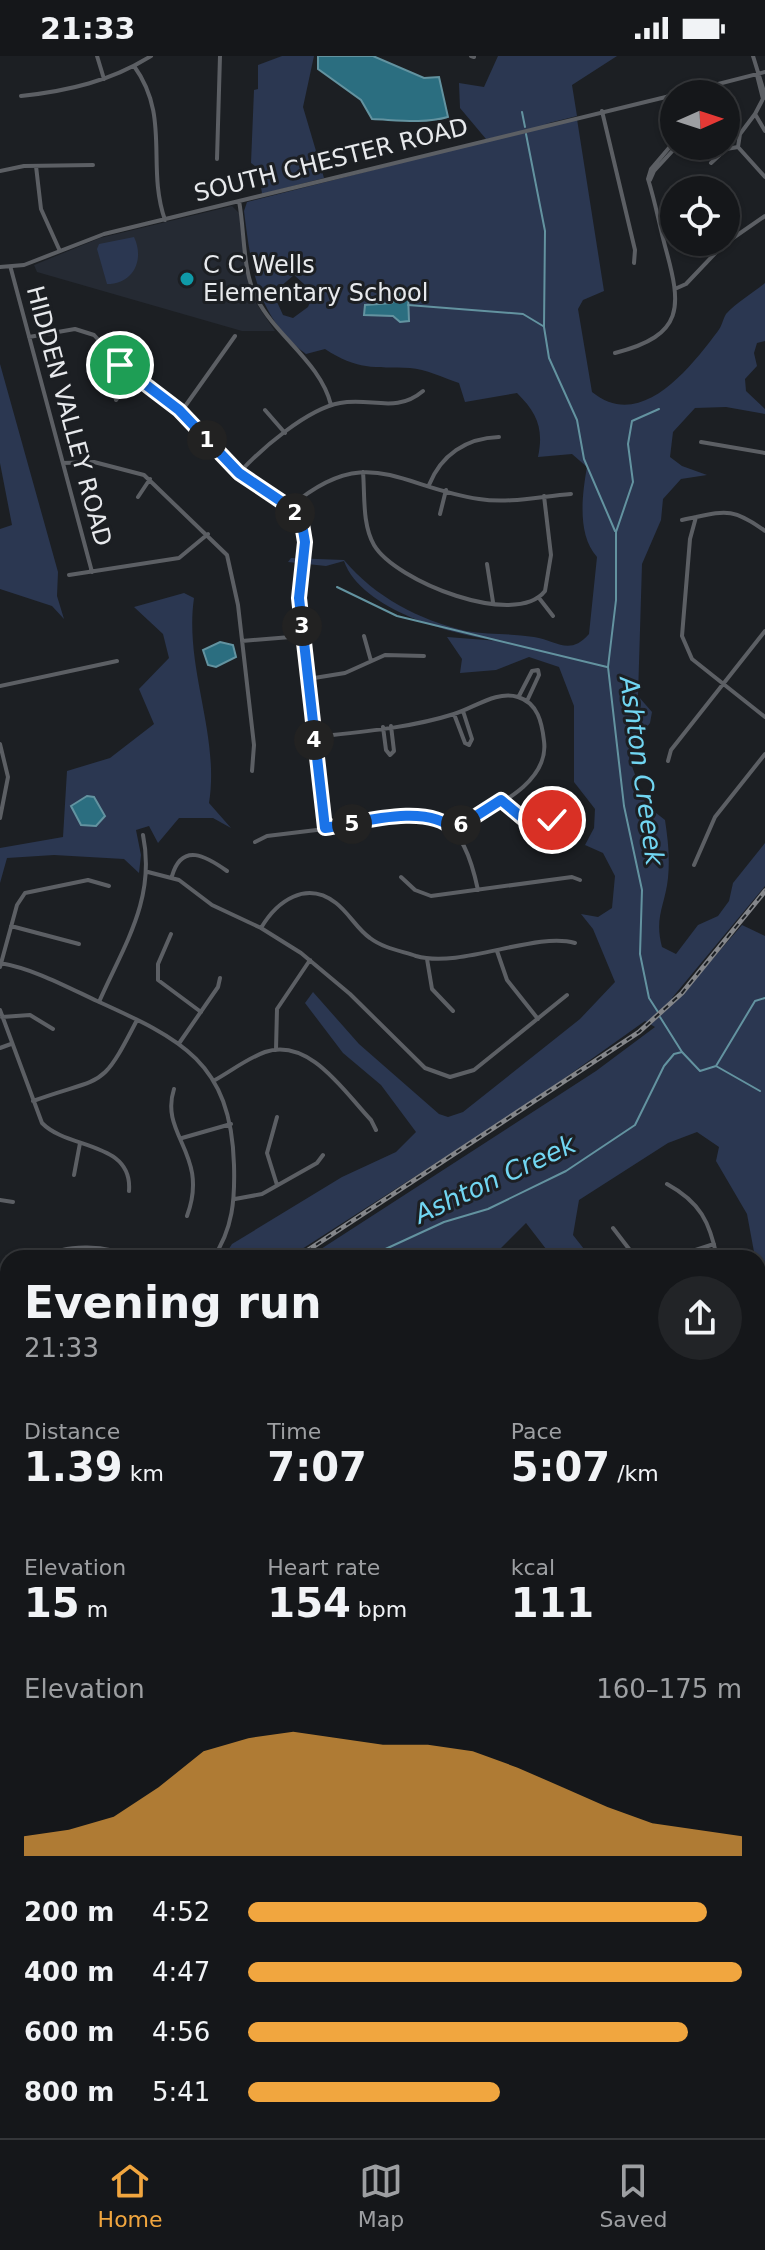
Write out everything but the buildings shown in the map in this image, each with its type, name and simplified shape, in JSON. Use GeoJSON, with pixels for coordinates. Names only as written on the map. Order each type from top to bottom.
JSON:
{"type":"FeatureCollection","features":[{"type":"Feature","properties":{"kind":"street"},"geometry":{"type":"LineString","coordinates":[[97,56],[104,79]]}},
{"type":"Feature","properties":{"kind":"street"},"geometry":{"type":"LineString","coordinates":[[21,96],[64,90],[104,79],[151,56]]}},
{"type":"Feature","properties":{"kind":"street"},"geometry":{"type":"LineString","coordinates":[[217,159],[220,56]]}},
{"type":"Feature","properties":{"kind":"street"},"geometry":{"type":"LineString","coordinates":[[740,134],[764,99],[753,56]]}},
{"type":"Feature","properties":{"kind":"street"},"geometry":{"type":"LineString","coordinates":[[134,66],[155,107],[159,182],[165,220]]}},
{"type":"Feature","properties":{"kind":"street","name":"SOUTH CHESTER ROAD"},"geometry":{"type":"LineString","coordinates":[[733,80],[765,72]]}},
{"type":"Feature","properties":{"kind":"street","name":"SOUTH CHESTER ROAD"},"geometry":{"type":"LineString","coordinates":[[0,267],[11,268],[59,249],[239,201],[660,98]]}},
{"type":"Feature","properties":{"kind":"street"},"geometry":{"type":"LineString","coordinates":[[602,111],[635,250],[634,263]]}},
{"type":"Feature","properties":{"kind":"street"},"geometry":{"type":"LineString","coordinates":[[755,114],[765,131]]}},
{"type":"Feature","properties":{"kind":"street"},"geometry":{"type":"LineString","coordinates":[[740,149],[765,177]]}},
{"type":"Feature","properties":{"kind":"street"},"geometry":{"type":"LineString","coordinates":[[615,353],[645,345],[661,334],[675,308],[677,288],[651,190],[652,173],[663,160]]}},
{"type":"Feature","properties":{"kind":"street"},"geometry":{"type":"LineString","coordinates":[[711,163],[714,160]]}},
{"type":"Feature","properties":{"kind":"street"},"geometry":{"type":"LineString","coordinates":[[0,171],[36,166],[93,165]]}},
{"type":"Feature","properties":{"kind":"street"},"geometry":{"type":"LineString","coordinates":[[36,166],[41,209],[59,249]]}},
{"type":"Feature","properties":{"kind":"street"},"geometry":{"type":"LineString","coordinates":[[239,201],[250,279],[257,299],[316,375],[331,405]]}},
{"type":"Feature","properties":{"kind":"street"},"geometry":{"type":"LineString","coordinates":[[677,288],[686,284],[723,245],[765,216]]}},
{"type":"Feature","properties":{"kind":"street","name":"HIDDEN VALLEY ROAD"},"geometry":{"type":"LineString","coordinates":[[11,268],[92,572]]}},
{"type":"Feature","properties":{"kind":"street"},"geometry":{"type":"LineString","coordinates":[[29,337],[85,330],[94,335],[132,375],[181,412],[239,473],[290,507],[302,524],[305,537],[299,587],[325,828]]}},
{"type":"Feature","properties":{"kind":"street"},"geometry":{"type":"LineString","coordinates":[[181,412],[235,336]]}},
{"type":"Feature","properties":{"kind":"street"},"geometry":{"type":"LineString","coordinates":[[116,400],[149,352]]}},
{"type":"Feature","properties":{"kind":"street"},"geometry":{"type":"LineString","coordinates":[[239,473],[285,433],[331,405],[354,401],[394,405],[423,391]]}},
{"type":"Feature","properties":{"kind":"street"},"geometry":{"type":"LineString","coordinates":[[265,410],[285,433]]}},
{"type":"Feature","properties":{"kind":"street"},"geometry":{"type":"LineString","coordinates":[[429,485],[447,455],[484,438],[499,437]]}},
{"type":"Feature","properties":{"kind":"street"},"geometry":{"type":"LineString","coordinates":[[701,442],[765,453]]}},
{"type":"Feature","properties":{"kind":"street"},"geometry":{"type":"LineString","coordinates":[[63,463],[94,462],[132,470],[150,479],[227,555],[242,641],[254,745],[252,771]]}},
{"type":"Feature","properties":{"kind":"street"},"geometry":{"type":"LineString","coordinates":[[290,507],[324,482],[363,472],[389,474],[489,500],[571,494]]}},
{"type":"Feature","properties":{"kind":"street"},"geometry":{"type":"LineString","coordinates":[[363,472],[368,527],[381,554],[429,586],[454,596],[493,602],[526,602],[539,598],[547,587],[551,566],[544,496]]}},
{"type":"Feature","properties":{"kind":"street"},"geometry":{"type":"LineString","coordinates":[[138,497],[150,479]]}},
{"type":"Feature","properties":{"kind":"street"},"geometry":{"type":"LineString","coordinates":[[440,514],[446,490]]}},
{"type":"Feature","properties":{"kind":"street"},"geometry":{"type":"LineString","coordinates":[[682,520],[729,511],[743,514],[765,531]]}},
{"type":"Feature","properties":{"kind":"street"},"geometry":{"type":"LineString","coordinates":[[696,517],[682,636],[692,659],[765,717]]}},
{"type":"Feature","properties":{"kind":"street"},"geometry":{"type":"LineString","coordinates":[[69,575],[179,558],[208,534]]}},
{"type":"Feature","properties":{"kind":"street"},"geometry":{"type":"LineString","coordinates":[[487,564],[493,602]]}},
{"type":"Feature","properties":{"kind":"street"},"geometry":{"type":"LineString","coordinates":[[539,598],[553,616]]}},
{"type":"Feature","properties":{"kind":"street"},"geometry":{"type":"LineString","coordinates":[[668,761],[671,750],[765,631]]}},
{"type":"Feature","properties":{"kind":"street"},"geometry":{"type":"LineString","coordinates":[[242,641],[303,636]]}},
{"type":"Feature","properties":{"kind":"street"},"geometry":{"type":"LineString","coordinates":[[364,636],[371,661]]}},
{"type":"Feature","properties":{"kind":"street"},"geometry":{"type":"LineString","coordinates":[[308,679],[345,673],[391,654],[424,656]]}},
{"type":"Feature","properties":{"kind":"street"},"geometry":{"type":"LineString","coordinates":[[0,686],[117,661]]}},
{"type":"Feature","properties":{"kind":"street"},"geometry":{"type":"LineString","coordinates":[[519,697],[533,670],[538,670],[539,675],[527,701]]}},
{"type":"Feature","properties":{"kind":"street"},"geometry":{"type":"LineString","coordinates":[[314,737],[454,714],[498,696],[519,697],[527,701],[539,715],[544,760],[532,780],[454,830]]}},
{"type":"Feature","properties":{"kind":"street"},"geometry":{"type":"LineString","coordinates":[[454,714],[465,743],[469,745],[472,739],[463,711]]}},
{"type":"Feature","properties":{"kind":"street"},"geometry":{"type":"LineString","coordinates":[[383,727],[386,752],[390,755],[394,751],[391,726]]}},
{"type":"Feature","properties":{"kind":"street"},"geometry":{"type":"LineString","coordinates":[[0,744],[8,777],[0,818]]}},
{"type":"Feature","properties":{"kind":"street"},"geometry":{"type":"LineString","coordinates":[[694,865],[715,817],[765,754]]}},
{"type":"Feature","properties":{"kind":"street"},"geometry":{"type":"LineString","coordinates":[[501,800],[526,821],[544,822],[560,816]]}},
{"type":"Feature","properties":{"kind":"street"},"geometry":{"type":"LineString","coordinates":[[255,842],[267,836],[420,815],[440,819],[454,830],[469,860],[478,890]]}},
{"type":"Feature","properties":{"kind":"street"},"geometry":{"type":"LineString","coordinates":[[99,1002],[141,908],[148,872],[143,835]]}},
{"type":"Feature","properties":{"kind":"street"},"geometry":{"type":"LineString","coordinates":[[172,876],[180,860],[192,854],[202,855],[227,871]]}},
{"type":"Feature","properties":{"kind":"street"},"geometry":{"type":"LineString","coordinates":[[148,872],[172,876],[212,905],[261,928],[310,960],[350,994],[420,1065],[444,1077],[474,1070],[567,995]]}},
{"type":"Feature","properties":{"kind":"street"},"geometry":{"type":"LineString","coordinates":[[401,877],[426,895],[572,877],[580,880]]}},
{"type":"Feature","properties":{"kind":"street"},"geometry":{"type":"LineString","coordinates":[[109,886],[88,880],[28,891],[19,899],[0,964],[40,975],[137,1020],[180,1042],[201,1060],[215,1080],[231,1124],[235,1199],[227,1232],[217,1250]]}},
{"type":"Feature","properties":{"kind":"street"},"geometry":{"type":"LineString","coordinates":[[261,928],[283,900],[297,894],[314,894],[336,903],[372,940],[427,959],[554,942],[575,943]]}},
{"type":"Feature","properties":{"kind":"street"},"geometry":{"type":"LineString","coordinates":[[11,926],[79,944]]}},
{"type":"Feature","properties":{"kind":"street"},"geometry":{"type":"LineString","coordinates":[[171,934],[158,964],[158,980],[201,1012]]}},
{"type":"Feature","properties":{"kind":"street"},"geometry":{"type":"LineString","coordinates":[[497,951],[507,980],[538,1019]]}},
{"type":"Feature","properties":{"kind":"street"},"geometry":{"type":"LineString","coordinates":[[427,959],[432,989],[453,1011]]}},
{"type":"Feature","properties":{"kind":"street"},"geometry":{"type":"LineString","coordinates":[[276,1050],[277,1009],[310,960]]}},
{"type":"Feature","properties":{"kind":"street"},"geometry":{"type":"LineString","coordinates":[[180,1042],[218,987],[220,978]]}},
{"type":"Feature","properties":{"kind":"street"},"geometry":{"type":"LineString","coordinates":[[0,1010],[33,1101],[47,1128],[120,1161],[130,1178],[129,1191]]}},
{"type":"Feature","properties":{"kind":"street"},"geometry":{"type":"LineString","coordinates":[[2,1017],[30,1015],[53,1029]]}},
{"type":"Feature","properties":{"kind":"street"},"geometry":{"type":"LineString","coordinates":[[33,1101],[100,1079],[115,1064],[137,1020]]}},
{"type":"Feature","properties":{"kind":"street"},"geometry":{"type":"LineString","coordinates":[[0,1048],[11,1044]]}},
{"type":"Feature","properties":{"kind":"street"},"geometry":{"type":"LineString","coordinates":[[215,1080],[256,1056],[276,1050],[295,1051],[309,1058],[371,1120],[376,1130]]}},
{"type":"Feature","properties":{"kind":"street"},"geometry":{"type":"LineString","coordinates":[[174,1089],[170,1112],[194,1176],[187,1216]]}},
{"type":"Feature","properties":{"kind":"street"},"geometry":{"type":"LineString","coordinates":[[277,1117],[267,1153],[277,1185]]}},
{"type":"Feature","properties":{"kind":"street"},"geometry":{"type":"LineString","coordinates":[[182,1138],[231,1124]]}},
{"type":"Feature","properties":{"kind":"street"},"geometry":{"type":"LineString","coordinates":[[74,1175],[80,1143]]}},
{"type":"Feature","properties":{"kind":"street"},"geometry":{"type":"LineString","coordinates":[[235,1199],[257,1196],[317,1163],[323,1155]]}},
{"type":"Feature","properties":{"kind":"street"},"geometry":{"type":"LineString","coordinates":[[667,1184],[701,1208],[715,1250]]}},
{"type":"Feature","properties":{"kind":"street"},"geometry":{"type":"LineString","coordinates":[[0,1200],[13,1202]]}},
{"type":"Feature","properties":{"kind":"street"},"geometry":{"type":"LineString","coordinates":[[613,1228],[630,1250]]}},
{"type":"Feature","properties":{"kind":"street"},"geometry":{"type":"LineString","coordinates":[[696,1250],[714,1244]]}},
{"type":"Feature","properties":{"kind":"street"},"geometry":{"type":"LineString","coordinates":[[61,1250],[100,1250]]}},
{"type":"Feature","properties":{"kind":"shaded area"},"geometry":{"type":"Polygon","coordinates":[[[282,56],[314,56],[303,107],[324,178],[262,194],[259,169],[251,163],[254,90],[258,89],[258,65],[282,56]]]}},
{"type":"Feature","properties":{"kind":"shaded area"},"geometry":{"type":"Polygon","coordinates":[[[318,56],[373,56],[424,78],[439,77],[448,117],[420,121],[372,119],[361,100],[318,69],[318,56]]]}},
{"type":"Feature","properties":{"kind":"shaded area"},"geometry":{"type":"Polygon","coordinates":[[[498,56],[617,56],[572,85],[577,116],[545,124],[577,119],[604,291],[583,300],[578,309],[592,392],[610,402],[628,405],[646,400],[663,390],[707,346],[726,314],[765,283],[765,341],[757,343],[754,353],[757,366],[745,379],[746,391],[765,409],[765,414],[726,407],[695,408],[673,432],[670,457],[682,466],[707,475],[681,479],[663,499],[661,520],[642,564],[638,696],[652,712],[650,723],[635,742],[629,758],[646,805],[665,820],[669,863],[660,919],[662,947],[676,954],[698,925],[718,916],[729,901],[733,883],[765,843],[765,886],[672,998],[675,1002],[742,925],[765,936],[765,1250],[754,1250],[747,1214],[716,1161],[719,1147],[697,1132],[668,1143],[579,1200],[573,1235],[585,1250],[547,1250],[526,1223],[499,1250],[319,1250],[596,1071],[655,1027],[645,1021],[531,1102],[300,1250],[228,1250],[232,1244],[342,1177],[396,1152],[416,1132],[381,1085],[343,1053],[305,1003],[313,992],[359,1044],[439,1114],[448,1117],[463,1112],[580,1019],[615,982],[593,929],[581,914],[598,917],[612,908],[615,876],[603,853],[585,845],[594,828],[595,809],[574,782],[574,706],[559,667],[529,657],[496,670],[460,673],[462,659],[447,637],[499,641],[434,626],[388,606],[354,578],[344,561],[326,566],[288,562],[291,558],[344,560],[370,585],[399,605],[431,620],[466,631],[525,636],[569,646],[582,641],[589,634],[597,557],[586,538],[584,526],[587,467],[572,454],[538,457],[540,438],[537,422],[530,407],[517,393],[465,402],[459,383],[428,372],[356,364],[325,349],[306,354],[277,324],[259,290],[254,271],[244,211],[247,202],[523,132],[486,139],[460,108],[459,83],[484,87],[498,56]],[[294,275],[273,293],[283,315],[293,318],[308,307],[314,293],[294,275]]]}},
{"type":"Feature","properties":{"kind":"shaded area","name":"C C Wells Elementary School"},"geometry":{"type":"Polygon","coordinates":[[[232,206],[239,213],[252,297],[275,331],[242,331],[37,272],[34,265],[100,238],[232,206]]]}},
{"type":"Feature","properties":{"kind":"shaded area"},"geometry":{"type":"Polygon","coordinates":[[[134,237],[138,254],[134,269],[124,280],[107,284],[97,249],[99,244],[134,237]]]}},
{"type":"Feature","properties":{"kind":"shaded area"},"geometry":{"type":"Polygon","coordinates":[[[402,292],[408,294],[409,321],[400,322],[393,316],[364,315],[365,305],[392,303],[402,292]]]}},
{"type":"Feature","properties":{"kind":"shaded area"},"geometry":{"type":"Polygon","coordinates":[[[0,364],[58,572],[57,596],[64,619],[52,606],[0,589],[0,529],[12,525],[0,463],[0,364]]]}},
{"type":"Feature","properties":{"kind":"shaded area"},"geometry":{"type":"Polygon","coordinates":[[[184,593],[194,598],[194,649],[210,752],[209,803],[231,828],[213,818],[179,818],[158,843],[149,826],[136,830],[141,855],[139,873],[124,859],[54,855],[7,858],[0,883],[0,848],[63,837],[67,771],[110,758],[154,724],[139,689],[169,658],[163,634],[134,607],[184,593]]]}},
{"type":"Feature","properties":{"kind":"shaded area"},"geometry":{"type":"Polygon","coordinates":[[[220,642],[233,645],[236,657],[216,667],[208,665],[203,650],[220,642]]]}},
{"type":"Feature","properties":{"kind":"shaded area"},"geometry":{"type":"Polygon","coordinates":[[[87,796],[94,797],[105,816],[96,826],[81,825],[71,806],[87,796]]]}},
{"type":"Feature","properties":{"kind":"waterway"},"geometry":{"type":"LineString","coordinates":[[522,112],[525,127]]}},
{"type":"Feature","properties":{"kind":"waterway"},"geometry":{"type":"LineString","coordinates":[[526,134],[545,231],[544,327],[549,358],[577,420],[584,459],[615,531]]}},
{"type":"Feature","properties":{"kind":"waterway"},"geometry":{"type":"LineString","coordinates":[[408,305],[523,314],[543,326]]}},
{"type":"Feature","properties":{"kind":"waterway","name":"Ashton Creeek"},"geometry":{"type":"LineString","coordinates":[[658,1012],[649,998],[640,954],[642,890],[624,806],[608,667],[616,600],[616,532],[633,482],[628,444],[632,421],[659,409]]}},
{"type":"Feature","properties":{"kind":"waterway"},"geometry":{"type":"LineString","coordinates":[[337,587],[397,616],[607,667]]}},
{"type":"Feature","properties":{"kind":"waterway"},"geometry":{"type":"LineString","coordinates":[[716,1066],[755,1001],[765,998]]}},
{"type":"Feature","properties":{"kind":"waterway"},"geometry":{"type":"LineString","coordinates":[[660,1017],[682,1052],[700,1071],[716,1066],[760,1091]]}},
{"type":"Feature","properties":{"kind":"waterway","name":"Ashton Creek"},"geometry":{"type":"LineString","coordinates":[[383,1250],[444,1222],[488,1209],[566,1171],[635,1125],[664,1066],[674,1054],[682,1052]]}},
{"type":"Feature","properties":{"kind":"railway"},"geometry":{"type":"LineString","coordinates":[[308,1250],[639,1032],[682,993],[765,891]]}},
{"type":"Feature","properties":{"kind":"place","name":"C C Wells Elementary School"},"geometry":{"type":"Point","coordinates":[187,279]}},
{"type":"Feature","properties":{"kind":"route"},"geometry":{"type":"LineString","coordinates":[[120,365],[179,410],[231,466],[288,506],[302,524],[305,542],[299,598],[325,828],[420,815],[440,819],[454,830],[501,800],[515,815],[526,821],[537,823],[552,820]]}}]}
